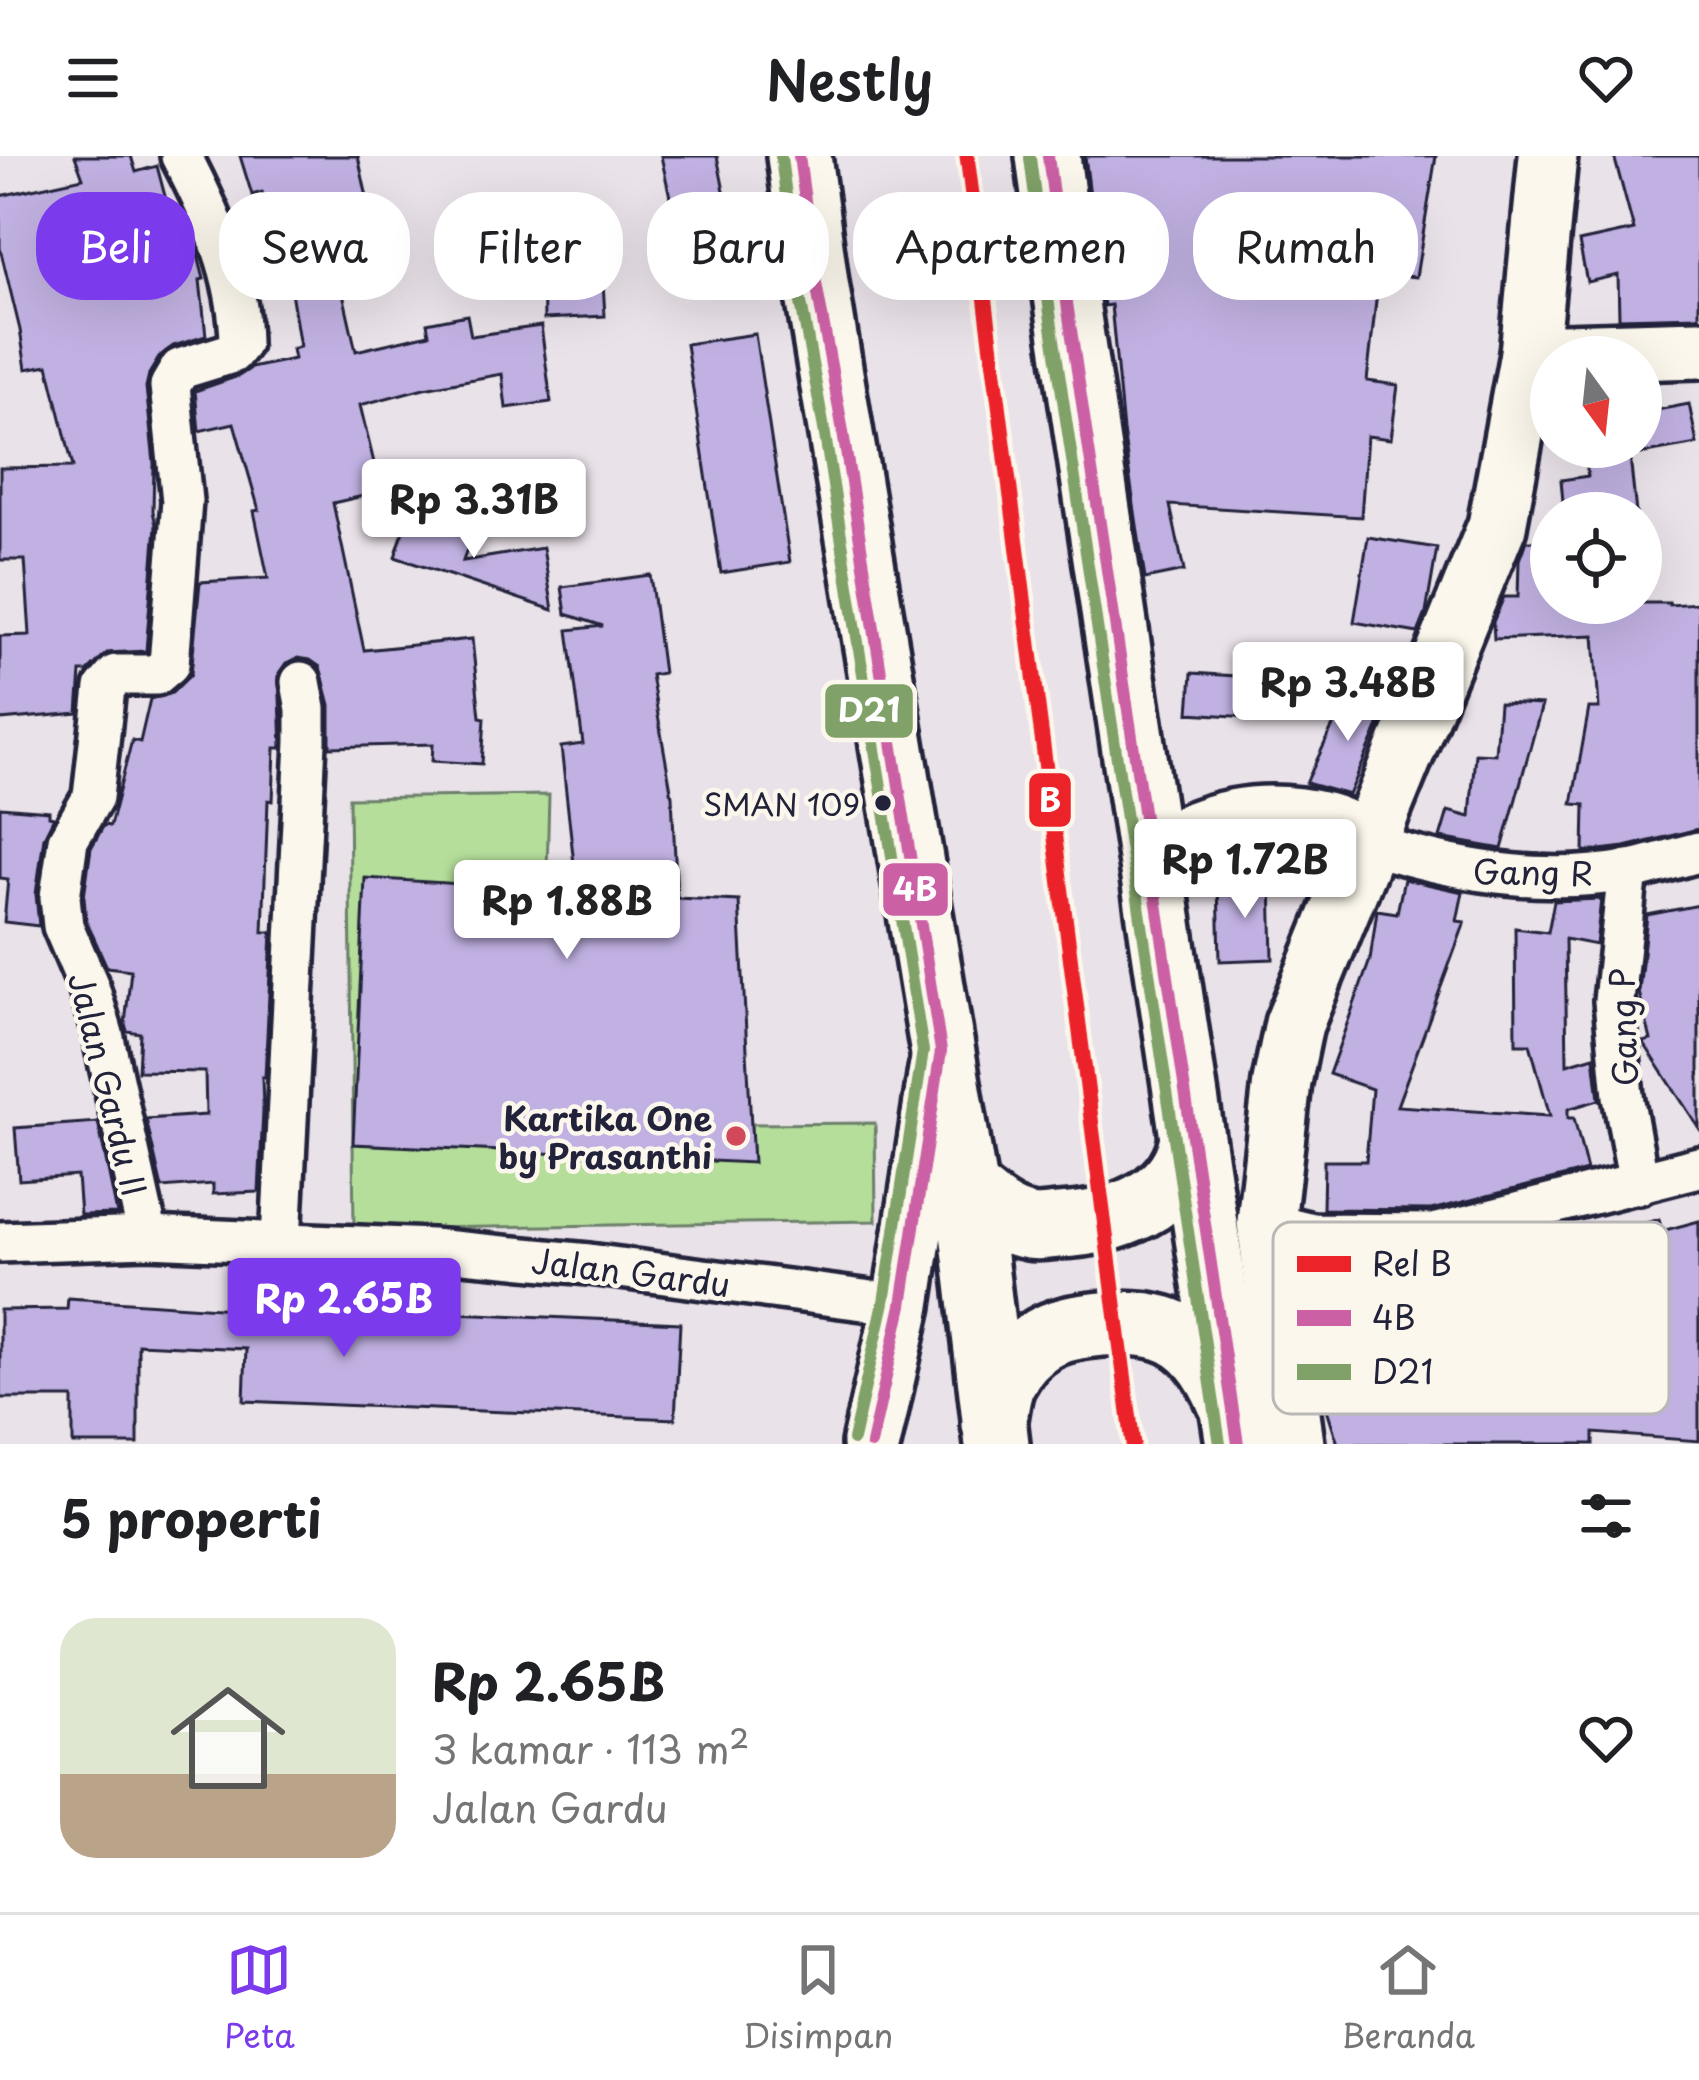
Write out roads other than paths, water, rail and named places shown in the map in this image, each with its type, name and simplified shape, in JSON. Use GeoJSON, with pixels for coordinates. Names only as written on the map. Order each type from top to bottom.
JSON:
{"type":"FeatureCollection","features":[{"type":"Feature","properties":{"kind":"main road"},"geometry":{"type":"LineString","coordinates":[[799,156],[965,1189],[996,1435]]}},
{"type":"Feature","properties":{"kind":"main road"},"geometry":{"type":"LineString","coordinates":[[1048,156],[1235,1426]]}},
{"type":"Feature","properties":{"kind":"main road"},"geometry":{"type":"LineString","coordinates":[[1273,1276],[1266,1222],[1282,1082],[1294,1024],[1497,526],[1529,354],[1548,156]]}},
{"type":"Feature","properties":{"kind":"main road"},"geometry":{"type":"LineString","coordinates":[[1529,354],[1699,349]]}},
{"type":"Feature","properties":{"kind":"main road"},"geometry":{"type":"LineString","coordinates":[[1150,854],[1191,832],[1235,820],[1281,818],[1327,826],[1369,844]]}},
{"type":"Feature","properties":{"kind":"main road"},"geometry":{"type":"LineString","coordinates":[[871,1444],[902,1305],[940,1051]]}},
{"type":"Feature","properties":{"kind":"main road"},"geometry":{"type":"LineString","coordinates":[[965,1189],[994,1214],[1028,1228],[1102,1221],[1144,1206],[1172,1183],[1187,1161],[1191,1143]]}},
{"type":"Feature","properties":{"kind":"main road"},"geometry":{"type":"LineString","coordinates":[[996,1435],[1002,1382],[1022,1355],[1046,1337],[1091,1325],[1164,1328],[1195,1347],[1219,1374],[1235,1426]]}},
{"type":"Feature","properties":{"kind":"main road"},"geometry":{"type":"LineString","coordinates":[[1291,1414],[1295,1444]]}},
{"type":"Feature","properties":{"kind":"street","name":"Jalan Gardu II"},"geometry":{"type":"LineString","coordinates":[[148,1237],[104,1034],[63,926],[60,897],[68,840],[93,797],[105,688],[116,675],[156,675],[169,664],[182,501],[170,386],[180,369],[232,353],[239,343],[229,267],[206,203],[181,156]]}},
{"type":"Feature","properties":{"kind":"street"},"geometry":{"type":"LineString","coordinates":[[281,1241],[306,742],[301,682]]}},
{"type":"Feature","properties":{"kind":"street","name":"Gang R"},"geometry":{"type":"LineString","coordinates":[[1369,844],[1457,868],[1559,878],[1628,871],[1699,852]]}},
{"type":"Feature","properties":{"kind":"street","name":"Gang P"},"geometry":{"type":"LineString","coordinates":[[1628,871],[1614,1000],[1639,1184]]}},
{"type":"Feature","properties":{"kind":"street"},"geometry":{"type":"LineString","coordinates":[[1483,1222],[1699,1167]]}},
{"type":"Feature","properties":{"kind":"street"},"geometry":{"type":"LineString","coordinates":[[1266,1222],[1273,1224]]}},
{"type":"Feature","properties":{"kind":"street","name":"Jalan Gardu"},"geometry":{"type":"LineString","coordinates":[[0,1242],[148,1237],[431,1249],[589,1264],[902,1305]]}},
{"type":"Feature","properties":{"kind":"rail line","name":"B"},"geometry":{"type":"LineString","coordinates":[[967,156],[1133,1444]]}},
{"type":"Feature","properties":{"kind":"place","name":"SMAN 109"},"geometry":{"type":"Point","coordinates":[883,803]}},
{"type":"Feature","properties":{"kind":"place","name":"Kartika One by Prasanthi"},"geometry":{"type":"Point","coordinates":[736,1136]}}]}
